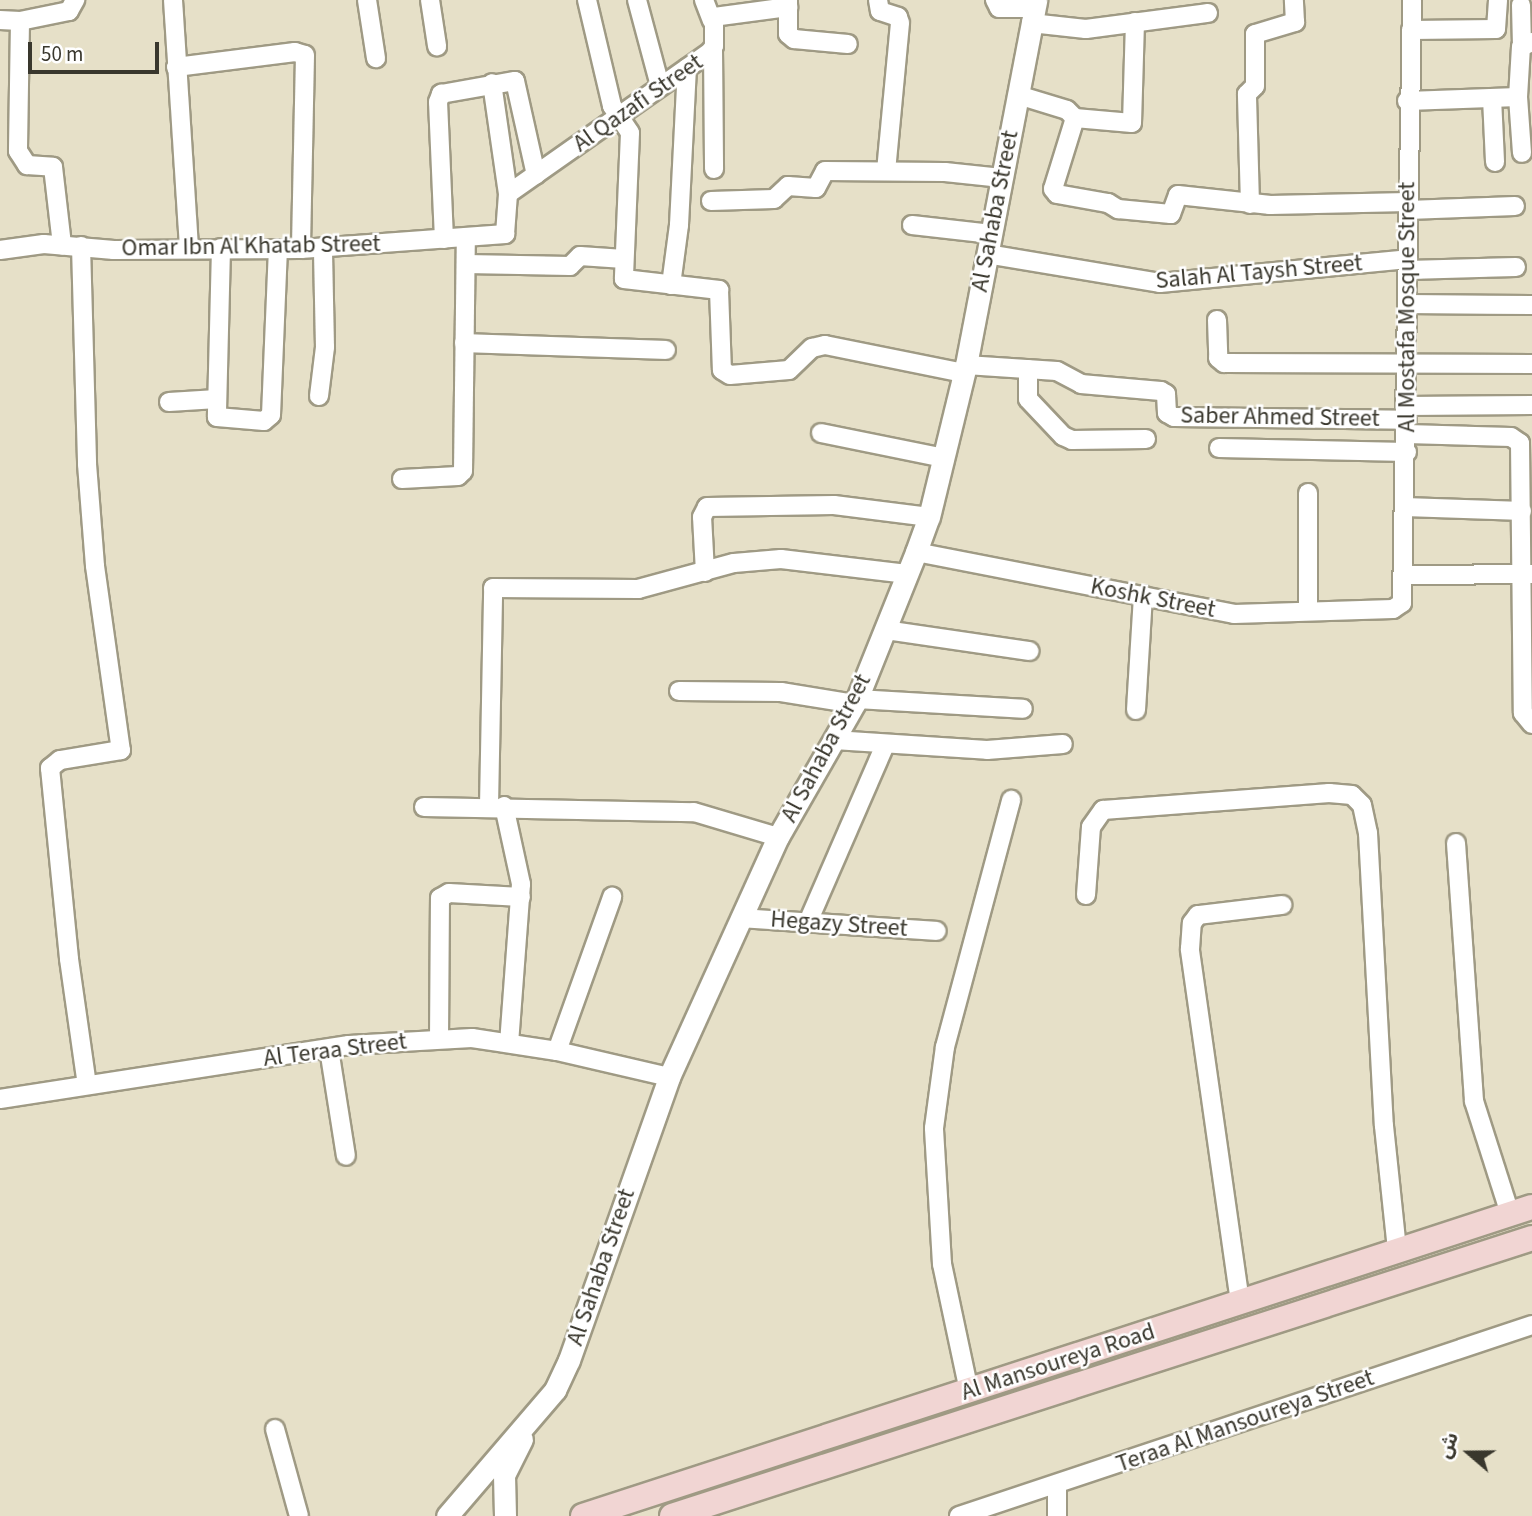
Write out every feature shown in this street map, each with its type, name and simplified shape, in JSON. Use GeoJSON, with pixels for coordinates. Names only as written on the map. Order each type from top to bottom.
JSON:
{"type":"FeatureCollection","features":[{"type":"Feature","properties":{"kind":"main road","name":"Al Mansoureya Road"},"geometry":{"type":"LineString","coordinates":[[583,1516],[1521,1210]]}},
{"type":"Feature","properties":{"kind":"main road","name":"Al Mansoureya Road"},"geometry":{"type":"LineString","coordinates":[[672,1516],[1532,1238]]}},
{"type":"Feature","properties":{"kind":"main road"},"geometry":{"type":"LineString","coordinates":[[1387,1254],[1387,1287]]}},
{"type":"Feature","properties":{"kind":"street"},"geometry":{"type":"LineString","coordinates":[[0,20],[20,21],[69,11],[75,0]]}},
{"type":"Feature","properties":{"kind":"street"},"geometry":{"type":"LineString","coordinates":[[173,0],[189,247]]}},
{"type":"Feature","properties":{"kind":"street"},"geometry":{"type":"LineString","coordinates":[[368,0],[376,58]]}},
{"type":"Feature","properties":{"kind":"street"},"geometry":{"type":"LineString","coordinates":[[430,0],[437,46]]}},
{"type":"Feature","properties":{"kind":"street"},"geometry":{"type":"LineString","coordinates":[[587,0],[617,113],[627,124],[631,146],[624,279],[671,285],[679,225],[687,68]]}},
{"type":"Feature","properties":{"kind":"street"},"geometry":{"type":"LineString","coordinates":[[637,0],[660,86]]}},
{"type":"Feature","properties":{"kind":"street"},"geometry":{"type":"LineString","coordinates":[[704,0],[712,22]]}},
{"type":"Feature","properties":{"kind":"street"},"geometry":{"type":"LineString","coordinates":[[878,0],[880,11],[898,17],[900,23],[886,170]]}},
{"type":"Feature","properties":{"kind":"street"},"geometry":{"type":"LineString","coordinates":[[995,0],[1002,8],[1034,10],[1086,29],[1208,13]]}},
{"type":"Feature","properties":{"kind":"street"},"geometry":{"type":"LineString","coordinates":[[1250,204],[1247,94],[1255,86],[1255,34],[1294,22],[1294,0]]}},
{"type":"Feature","properties":{"kind":"street","name":"Al Mostafa Mosque Street"},"geometry":{"type":"LineString","coordinates":[[1393,609],[1402,604],[1404,575],[1408,304],[1407,101],[1412,0]]}},
{"type":"Feature","properties":{"kind":"street"},"geometry":{"type":"LineString","coordinates":[[1411,30],[1492,31],[1499,25],[1498,0]]}},
{"type":"Feature","properties":{"kind":"street"},"geometry":{"type":"LineString","coordinates":[[788,3],[788,34],[800,43],[848,44]]}},
{"type":"Feature","properties":{"kind":"street","name":"Al Qazafi Street"},"geometry":{"type":"LineString","coordinates":[[508,194],[617,113],[713,48],[712,22],[716,16],[788,3]]}},
{"type":"Feature","properties":{"kind":"street"},"geometry":{"type":"LineString","coordinates":[[1521,5],[1527,43],[1518,97],[1522,153]]}},
{"type":"Feature","properties":{"kind":"street","name":"Al Sahaba Street"},"geometry":{"type":"LineString","coordinates":[[447,1516],[555,1390],[609,1255],[669,1077],[778,837],[856,701],[916,552],[929,517],[965,369],[1034,10]]}},
{"type":"Feature","properties":{"kind":"street"},"geometry":{"type":"LineString","coordinates":[[20,21],[19,151],[27,165],[54,167],[62,245]]}},
{"type":"Feature","properties":{"kind":"street"},"geometry":{"type":"LineString","coordinates":[[1018,95],[1067,110],[1075,118],[1127,125],[1134,121],[1135,22]]}},
{"type":"Feature","properties":{"kind":"street"},"geometry":{"type":"LineString","coordinates":[[713,48],[714,169]]}},
{"type":"Feature","properties":{"kind":"street"},"geometry":{"type":"LineString","coordinates":[[176,67],[295,52],[305,55],[301,249]]}},
{"type":"Feature","properties":{"kind":"street"},"geometry":{"type":"LineString","coordinates":[[444,239],[438,98],[446,92],[512,80],[519,84],[536,175]]}},
{"type":"Feature","properties":{"kind":"street"},"geometry":{"type":"LineString","coordinates":[[492,83],[508,194]]}},
{"type":"Feature","properties":{"kind":"street"},"geometry":{"type":"LineString","coordinates":[[1407,101],[1518,97]]}},
{"type":"Feature","properties":{"kind":"street"},"geometry":{"type":"LineString","coordinates":[[1492,98],[1495,162]]}},
{"type":"Feature","properties":{"kind":"street"},"geometry":{"type":"LineString","coordinates":[[1075,118],[1053,186],[1057,194],[1108,202],[1118,209],[1171,214],[1178,195],[1250,204],[1516,206]]}},
{"type":"Feature","properties":{"kind":"street"},"geometry":{"type":"LineString","coordinates":[[711,201],[774,199],[788,186],[816,188],[825,171],[886,170],[1002,178]]}},
{"type":"Feature","properties":{"kind":"street","name":"Omar Ibn Al Khatab Street"},"geometry":{"type":"LineString","coordinates":[[0,250],[62,245],[114,250],[189,247],[301,249],[503,234],[509,224],[508,194]]}},
{"type":"Feature","properties":{"kind":"street","name":"Salah Al Taysh Street"},"geometry":{"type":"LineString","coordinates":[[912,225],[1160,282],[1408,265],[1516,267]]}},
{"type":"Feature","properties":{"kind":"street"},"geometry":{"type":"LineString","coordinates":[[402,479],[458,476],[463,471],[466,237]]}},
{"type":"Feature","properties":{"kind":"street"},"geometry":{"type":"LineString","coordinates":[[81,246],[93,541],[121,747],[116,754],[60,760],[50,768],[69,959],[87,1086]]}},
{"type":"Feature","properties":{"kind":"street"},"geometry":{"type":"LineString","coordinates":[[221,248],[217,417],[266,421],[271,415],[278,249]]}},
{"type":"Feature","properties":{"kind":"street"},"geometry":{"type":"LineString","coordinates":[[319,396],[325,347],[323,248]]}},
{"type":"Feature","properties":{"kind":"street"},"geometry":{"type":"LineString","coordinates":[[466,264],[570,266],[580,256],[624,259]]}},
{"type":"Feature","properties":{"kind":"street","name":"Saber Ahmed Street"},"geometry":{"type":"LineString","coordinates":[[671,285],[721,291],[722,364],[730,375],[789,370],[812,348],[825,345],[965,369],[1057,371],[1081,384],[1161,391],[1166,394],[1167,413],[1174,417],[1407,428]]}},
{"type":"Feature","properties":{"kind":"street"},"geometry":{"type":"LineString","coordinates":[[1408,304],[1532,305]]}},
{"type":"Feature","properties":{"kind":"street"},"geometry":{"type":"LineString","coordinates":[[1217,320],[1222,363],[1532,364]]}},
{"type":"Feature","properties":{"kind":"street"},"geometry":{"type":"LineString","coordinates":[[464,343],[666,350]]}},
{"type":"Feature","properties":{"kind":"street"},"geometry":{"type":"LineString","coordinates":[[1028,369],[1028,399],[1063,436],[1072,440],[1146,439]]}},
{"type":"Feature","properties":{"kind":"street"},"geometry":{"type":"LineString","coordinates":[[169,402],[217,399]]}},
{"type":"Feature","properties":{"kind":"street"},"geometry":{"type":"LineString","coordinates":[[1219,448],[1407,428],[1532,405]]}},
{"type":"Feature","properties":{"kind":"street"},"geometry":{"type":"LineString","coordinates":[[1407,428],[1518,440],[1527,574],[1523,713],[1532,724]]}},
{"type":"Feature","properties":{"kind":"street"},"geometry":{"type":"LineString","coordinates":[[821,433],[944,458]]}},
{"type":"Feature","properties":{"kind":"street"},"geometry":{"type":"LineString","coordinates":[[1308,494],[1308,610]]}},
{"type":"Feature","properties":{"kind":"street"},"geometry":{"type":"LineString","coordinates":[[705,572],[702,517],[707,507],[834,505],[929,517]]}},
{"type":"Feature","properties":{"kind":"street"},"geometry":{"type":"LineString","coordinates":[[1406,507],[1522,511]]}},
{"type":"Feature","properties":{"kind":"street","name":"Koshk Street"},"geometry":{"type":"LineString","coordinates":[[916,552],[1005,573],[1143,595],[1234,614],[1393,609]]}},
{"type":"Feature","properties":{"kind":"street"},"geometry":{"type":"LineString","coordinates":[[509,1042],[521,897],[517,852],[497,806],[493,588],[638,589],[734,563],[781,558],[907,574]]}},
{"type":"Feature","properties":{"kind":"street"},"geometry":{"type":"LineString","coordinates":[[1404,575],[1527,574]]}},
{"type":"Feature","properties":{"kind":"street"},"geometry":{"type":"LineString","coordinates":[[1136,710],[1143,595]]}},
{"type":"Feature","properties":{"kind":"street"},"geometry":{"type":"LineString","coordinates":[[885,630],[1029,651]]}},
{"type":"Feature","properties":{"kind":"street"},"geometry":{"type":"LineString","coordinates":[[679,691],[781,692],[856,701],[1023,709]]}},
{"type":"Feature","properties":{"kind":"street"},"geometry":{"type":"LineString","coordinates":[[834,740],[987,750],[1063,744]]}},
{"type":"Feature","properties":{"kind":"street"},"geometry":{"type":"LineString","coordinates":[[808,922],[885,745]]}},
{"type":"Feature","properties":{"kind":"street"},"geometry":{"type":"LineString","coordinates":[[1086,895],[1091,827],[1103,810],[1329,793],[1352,795],[1362,805],[1368,833],[1384,1126],[1387,1254]]}},
{"type":"Feature","properties":{"kind":"street"},"geometry":{"type":"LineString","coordinates":[[969,1391],[942,1264],[934,1128],[945,1047],[1010,800]]}},
{"type":"Feature","properties":{"kind":"street"},"geometry":{"type":"LineString","coordinates":[[424,807],[694,811],[778,837]]}},
{"type":"Feature","properties":{"kind":"street"},"geometry":{"type":"LineString","coordinates":[[1456,842],[1474,1101],[1521,1210]]}},
{"type":"Feature","properties":{"kind":"street"},"geometry":{"type":"LineString","coordinates":[[439,1039],[440,898],[449,893],[521,897]]}},
{"type":"Feature","properties":{"kind":"street"},"geometry":{"type":"LineString","coordinates":[[557,1051],[612,897]]}},
{"type":"Feature","properties":{"kind":"street"},"geometry":{"type":"LineString","coordinates":[[1240,1302],[1190,949],[1192,923],[1198,915],[1282,905]]}},
{"type":"Feature","properties":{"kind":"street","name":"Hegazy Street"},"geometry":{"type":"LineString","coordinates":[[741,918],[937,931]]}},
{"type":"Feature","properties":{"kind":"street","name":"Al Teraa Street"},"geometry":{"type":"LineString","coordinates":[[0,1099],[329,1049],[439,1039],[509,1042],[669,1077]]}},
{"type":"Feature","properties":{"kind":"street"},"geometry":{"type":"LineString","coordinates":[[329,1049],[346,1156]]}},
{"type":"Feature","properties":{"kind":"street","name":"Teraa Al Mansoureya Street"},"geometry":{"type":"LineString","coordinates":[[959,1516],[1532,1325]]}},
{"type":"Feature","properties":{"kind":"street","name":"Al Sahaba Street"},"geometry":{"type":"LineString","coordinates":[[505,1516],[504,1475],[520,1441],[561,1399],[555,1390]]}},
{"type":"Feature","properties":{"kind":"street"},"geometry":{"type":"LineString","coordinates":[[275,1429],[299,1516]]}},
{"type":"Feature","properties":{"kind":"street"},"geometry":{"type":"LineString","coordinates":[[1057,1484],[1057,1516]]}}]}
